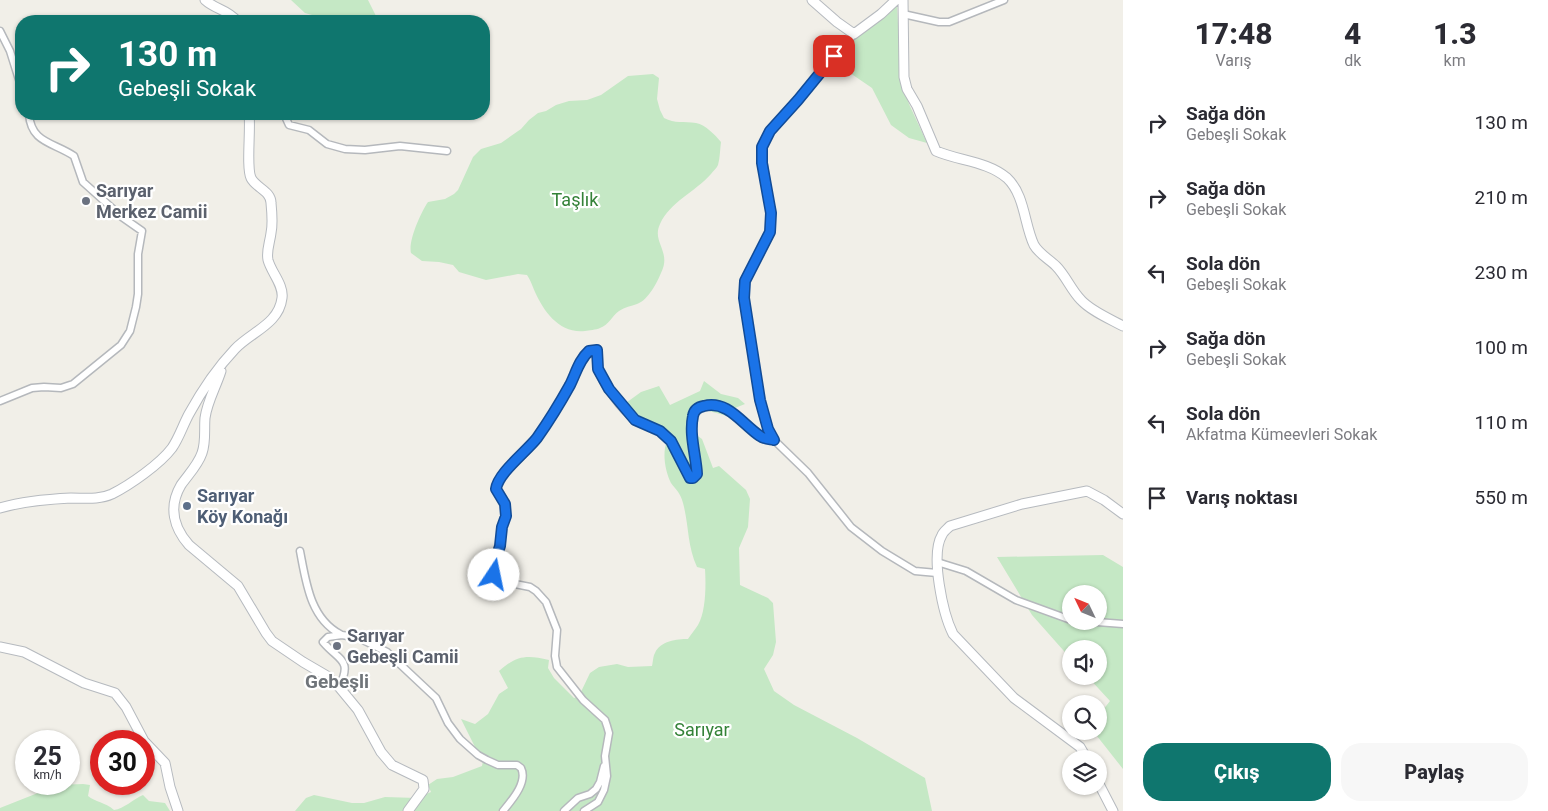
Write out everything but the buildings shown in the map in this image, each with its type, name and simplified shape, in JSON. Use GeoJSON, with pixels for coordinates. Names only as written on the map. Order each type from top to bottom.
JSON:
{"type":"FeatureCollection","features":[{"type":"Feature","properties":{"kind":"street"},"geometry":{"type":"LineString","coordinates":[[205,0],[232,15]]}},
{"type":"Feature","properties":{"kind":"street"},"geometry":{"type":"LineString","coordinates":[[812,0],[854,34]]}},
{"type":"Feature","properties":{"kind":"street"},"geometry":{"type":"LineString","coordinates":[[896,0],[854,34],[770,131],[762,147],[762,163],[771,213],[770,232],[745,281],[744,298],[760,400],[768,429],[774,440],[808,473],[851,527],[882,551],[915,571],[937,573]]}},
{"type":"Feature","properties":{"kind":"street"},"geometry":{"type":"LineString","coordinates":[[903,0],[904,77],[907,89],[917,106],[936,151],[982,164],[1008,180],[1022,204],[1032,238],[1040,254],[1060,270],[1081,301],[1123,326]]}},
{"type":"Feature","properties":{"kind":"street"},"geometry":{"type":"LineString","coordinates":[[903,14],[939,22],[949,22],[1004,0]]}},
{"type":"Feature","properties":{"kind":"street"},"geometry":{"type":"LineString","coordinates":[[0,30],[15,67]]}},
{"type":"Feature","properties":{"kind":"street"},"geometry":{"type":"LineString","coordinates":[[0,402],[32,388],[44,386],[61,388],[73,384],[114,351],[127,337],[133,321],[138,294],[138,254],[142,231],[122,217],[84,182],[74,156],[33,132],[30,120]]}},
{"type":"Feature","properties":{"kind":"street"},"geometry":{"type":"LineString","coordinates":[[0,508],[57,499],[104,497],[120,489],[151,468],[170,450],[195,403],[222,366],[240,344],[270,321],[280,306],[283,296],[282,289],[273,275],[267,257],[272,232],[270,197],[254,182],[248,168],[250,120]]}},
{"type":"Feature","properties":{"kind":"street"},"geometry":{"type":"LineString","coordinates":[[287,120],[289,125],[309,130],[327,144],[345,149],[365,150],[400,146],[447,151]]}},
{"type":"Feature","properties":{"kind":"street"},"geometry":{"type":"LineString","coordinates":[[564,811],[578,798],[590,794],[596,789],[606,761],[609,733],[605,720],[583,700],[557,667],[555,656],[557,630],[546,602],[530,587],[505,582],[492,571],[500,546],[502,527],[506,516],[505,504],[496,489],[498,481],[536,438],[570,384],[581,360],[589,351],[594,350],[597,350],[598,369],[602,378],[616,399],[635,420],[660,431],[671,441],[690,478],[697,474],[692,423],[693,413],[700,407],[712,405],[726,409],[735,414],[761,437],[774,440]]}},
{"type":"Feature","properties":{"kind":"street"},"geometry":{"type":"LineString","coordinates":[[222,366],[208,404],[203,451],[174,502],[176,524],[182,538],[238,586],[272,641],[327,676],[340,687],[358,710],[386,759],[397,769],[423,780],[424,789],[408,811]]}},
{"type":"Feature","properties":{"kind":"street"},"geometry":{"type":"LineString","coordinates":[[1082,750],[1080,746],[1014,698],[954,634],[947,622],[937,573],[938,549],[941,535],[950,526],[1022,504],[1087,491],[1104,500],[1123,514]]}},
{"type":"Feature","properties":{"kind":"street"},"geometry":{"type":"LineString","coordinates":[[300,551],[304,576],[313,604],[323,622],[342,635]]}},
{"type":"Feature","properties":{"kind":"street"},"geometry":{"type":"LineString","coordinates":[[937,562],[966,571],[1016,600],[1062,617]]}},
{"type":"Feature","properties":{"kind":"street"},"geometry":{"type":"LineString","coordinates":[[1108,623],[1123,624]]}},
{"type":"Feature","properties":{"kind":"street"},"geometry":{"type":"LineString","coordinates":[[340,687],[346,668],[345,662],[324,642],[328,636],[342,635],[359,638],[393,656],[436,698],[451,727],[460,739],[478,755],[498,765],[517,765],[521,768],[523,777],[520,786],[513,799],[503,811]]}},
{"type":"Feature","properties":{"kind":"street"},"geometry":{"type":"LineString","coordinates":[[0,647],[24,652],[84,684],[115,693],[126,707],[138,730]]}},
{"type":"Feature","properties":{"kind":"street"},"geometry":{"type":"LineString","coordinates":[[155,753],[164,763],[178,811]]}},
{"type":"Feature","properties":{"kind":"street"},"geometry":{"type":"LineString","coordinates":[[584,811],[598,802],[601,797],[607,776],[606,761]]}},
{"type":"Feature","properties":{"kind":"street"},"geometry":{"type":"LineString","coordinates":[[1105,795],[1113,811]]}},
{"type":"Feature","properties":{"kind":"green space"},"geometry":{"type":"Polygon","coordinates":[[[291,0],[368,0],[376,15],[312,15],[305,13],[291,0]]]}},
{"type":"Feature","properties":{"kind":"green space"},"geometry":{"type":"Polygon","coordinates":[[[897,5],[901,78],[909,104],[927,143],[909,138],[891,125],[872,88],[834,62],[857,36],[897,5]]]}},
{"type":"Feature","properties":{"kind":"green space","name":"Taşlık"},"geometry":{"type":"Polygon","coordinates":[[[653,74],[659,78],[657,99],[664,118],[676,122],[700,124],[721,142],[717,167],[705,180],[670,209],[660,224],[658,236],[664,256],[663,268],[653,289],[641,302],[619,311],[603,327],[595,330],[576,331],[561,325],[548,314],[527,275],[518,274],[486,280],[459,272],[453,265],[422,261],[411,253],[413,234],[428,202],[445,199],[458,190],[473,157],[481,149],[501,143],[521,129],[538,113],[556,105],[569,101],[587,100],[601,95],[628,76],[653,74]]]}},
{"type":"Feature","properties":{"kind":"green space","name":"Sarıyar"},"geometry":{"type":"Polygon","coordinates":[[[704,381],[721,394],[738,398],[745,404],[725,412],[727,416],[709,411],[697,412],[692,432],[702,439],[713,468],[719,466],[746,490],[750,499],[748,527],[739,548],[740,585],[768,598],[773,603],[776,642],[773,655],[764,669],[774,691],[794,705],[857,738],[925,778],[932,811],[295,811],[306,798],[314,795],[352,803],[364,803],[385,797],[417,798],[431,792],[428,785],[437,779],[453,777],[482,766],[483,761],[472,752],[475,747],[461,719],[475,724],[488,714],[499,694],[508,688],[499,671],[517,659],[534,657],[549,660],[548,668],[554,678],[574,698],[579,696],[590,673],[599,667],[617,664],[628,667],[652,666],[654,654],[665,643],[688,639],[698,625],[703,613],[705,569],[697,567],[690,543],[683,503],[667,473],[664,456],[667,441],[658,433],[633,423],[619,408],[641,392],[659,386],[670,405],[700,391],[704,381]]]}},
{"type":"Feature","properties":{"kind":"green space"},"geometry":{"type":"Polygon","coordinates":[[[1103,555],[1123,567],[1123,769],[1100,740],[1107,740],[1107,705],[1110,701],[1107,695],[1104,695],[1095,685],[1107,685],[1107,640],[1062,640],[1062,649],[1032,615],[997,557],[1103,555]]]}},
{"type":"Feature","properties":{"kind":"green space"},"geometry":{"type":"Polygon","coordinates":[[[80,784],[90,785],[88,796],[114,810],[143,795],[149,801],[165,803],[170,811],[0,811],[0,808],[33,795],[80,795],[80,784]]]}},
{"type":"Feature","properties":{"kind":"place","name":"Sarıyar Merkez Camii"},"geometry":{"type":"Point","coordinates":[86,201]}},
{"type":"Feature","properties":{"kind":"place","name":"Sarıyar Köy Konağı"},"geometry":{"type":"Point","coordinates":[187,506]}},
{"type":"Feature","properties":{"kind":"place","name":"Sarıyar Gebeşli Camii"},"geometry":{"type":"Point","coordinates":[337,646]}},
{"type":"Feature","properties":{"kind":"district","name":"Gebeşli"},"geometry":{"type":"Point","coordinates":[337,681]}},
{"type":"Feature","properties":{"kind":"route"},"geometry":{"type":"LineString","coordinates":[[494,575],[492,571],[500,546],[502,527],[507,510],[496,489],[498,481],[545,426],[570,384],[581,360],[589,351],[597,350],[598,369],[616,399],[635,420],[660,431],[671,441],[690,478],[697,474],[692,423],[693,413],[700,407],[712,405],[726,409],[735,414],[761,437],[774,440],[768,429],[760,400],[744,298],[745,281],[770,232],[771,213],[762,163],[762,147],[770,131],[834,56]]}}]}
